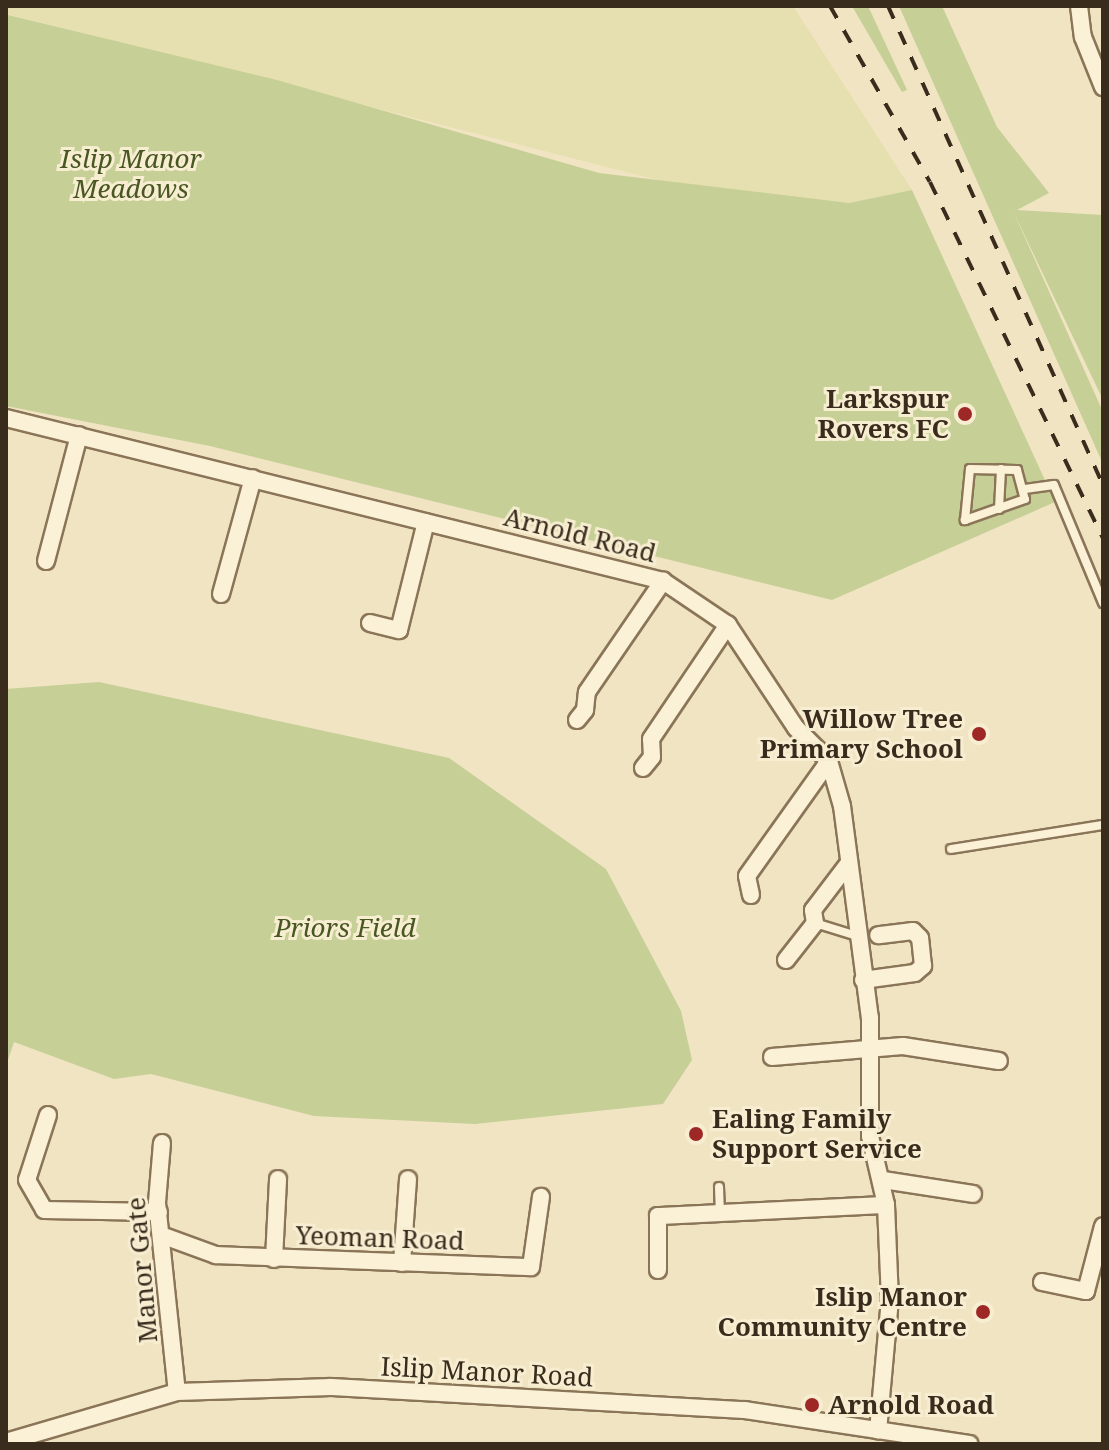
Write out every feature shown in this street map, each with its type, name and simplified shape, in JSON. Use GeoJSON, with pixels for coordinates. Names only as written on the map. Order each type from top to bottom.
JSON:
{"type":"FeatureCollection","features":[{"type":"Feature","properties":{"kind":"street"},"geometry":{"type":"LineString","coordinates":[[1079,6],[1083,37],[1103,87]]}},
{"type":"Feature","properties":{"kind":"street","name":"Arnold Road"},"geometry":{"type":"LineString","coordinates":[[6,418],[663,581],[728,625],[796,728],[829,761],[842,806],[872,1048],[866,1093],[870,1136],[883,1180],[886,1205],[890,1299],[878,1430]]}},
{"type":"Feature","properties":{"kind":"street"},"geometry":{"type":"LineString","coordinates":[[46,561],[79,435]]}},
{"type":"Feature","properties":{"kind":"street"},"geometry":{"type":"LineString","coordinates":[[221,594],[253,478]]}},
{"type":"Feature","properties":{"kind":"street"},"geometry":{"type":"LineString","coordinates":[[370,623],[399,630],[426,522]]}},
{"type":"Feature","properties":{"kind":"street"},"geometry":{"type":"LineString","coordinates":[[577,720],[585,710],[587,692],[663,581]]}},
{"type":"Feature","properties":{"kind":"street"},"geometry":{"type":"LineString","coordinates":[[643,768],[652,757],[651,739],[728,625]]}},
{"type":"Feature","properties":{"kind":"street"},"geometry":{"type":"LineString","coordinates":[[751,895],[747,876],[829,761]]}},
{"type":"Feature","properties":{"kind":"street"},"geometry":{"type":"LineString","coordinates":[[786,960],[815,923],[813,910],[848,864]]}},
{"type":"Feature","properties":{"kind":"street"},"geometry":{"type":"LineString","coordinates":[[863,980],[915,973],[923,966],[920,938],[913,931],[878,935]]}},
{"type":"Feature","properties":{"kind":"street"},"geometry":{"type":"LineString","coordinates":[[772,1057],[903,1046],[999,1061]]}},
{"type":"Feature","properties":{"kind":"street"},"geometry":{"type":"LineString","coordinates":[[48,1115],[27,1180],[44,1210],[159,1212]]}},
{"type":"Feature","properties":{"kind":"street","name":"Manor Gate"},"geometry":{"type":"LineString","coordinates":[[162,1143],[159,1212],[177,1392]]}},
{"type":"Feature","properties":{"kind":"street"},"geometry":{"type":"LineString","coordinates":[[274,1259],[278,1179]]}},
{"type":"Feature","properties":{"kind":"street"},"geometry":{"type":"LineString","coordinates":[[402,1263],[408,1179]]}},
{"type":"Feature","properties":{"kind":"street"},"geometry":{"type":"LineString","coordinates":[[883,1180],[973,1194]]}},
{"type":"Feature","properties":{"kind":"street","name":"Yeoman Road"},"geometry":{"type":"LineString","coordinates":[[161,1235],[216,1255],[531,1267],[541,1197]]}},
{"type":"Feature","properties":{"kind":"street"},"geometry":{"type":"LineString","coordinates":[[658,1270],[658,1216],[886,1205]]}},
{"type":"Feature","properties":{"kind":"street"},"geometry":{"type":"LineString","coordinates":[[1042,1282],[1086,1291],[1103,1226]]}},
{"type":"Feature","properties":{"kind":"street","name":"Islip Manor Road"},"geometry":{"type":"LineString","coordinates":[[6,1442],[177,1392],[346,1388],[745,1410],[969,1444]]}},
{"type":"Feature","properties":{"kind":"lane"},"geometry":{"type":"LineString","coordinates":[[999,509],[1001,469]]}},
{"type":"Feature","properties":{"kind":"lane"},"geometry":{"type":"LineString","coordinates":[[1001,469],[1020,473],[1025,489],[1021,502],[965,520],[968,472],[1001,469]]}},
{"type":"Feature","properties":{"kind":"lane"},"geometry":{"type":"LineString","coordinates":[[1025,489],[1054,485],[1103,603]]}},
{"type":"Feature","properties":{"kind":"lane"},"geometry":{"type":"LineString","coordinates":[[951,849],[1103,825]]}},
{"type":"Feature","properties":{"kind":"lane"},"geometry":{"type":"LineString","coordinates":[[815,923],[857,936]]}},
{"type":"Feature","properties":{"kind":"lane"},"geometry":{"type":"LineString","coordinates":[[719,1187],[720,1212]]}},
{"type":"Feature","properties":{"kind":"shaded area"},"geometry":{"type":"Polygon","coordinates":[[[9,6],[793,6],[912,190],[849,203],[681,186],[7,14],[9,6]]]}},
{"type":"Feature","properties":{"kind":"green space","name":"Islip Manor Meadows"},"geometry":{"type":"Polygon","coordinates":[[[6,6],[8,15],[277,80],[599,173],[849,203],[912,190],[1055,502],[832,600],[210,446],[6,406],[6,6]]]}},
{"type":"Feature","properties":{"kind":"green space"},"geometry":{"type":"Polygon","coordinates":[[[852,6],[868,6],[907,90],[902,92],[852,6]]]}},
{"type":"Feature","properties":{"kind":"green space"},"geometry":{"type":"Polygon","coordinates":[[[899,6],[942,6],[997,127],[1049,193],[1017,210],[1103,215],[1103,400],[1013,211],[1103,412],[1103,464],[899,6]]]}},
{"type":"Feature","properties":{"kind":"green space","name":"Priors Field"},"geometry":{"type":"Polygon","coordinates":[[[99,682],[449,758],[606,869],[681,1011],[692,1060],[663,1104],[475,1124],[314,1116],[151,1074],[114,1079],[14,1042],[6,1066],[6,689],[99,682]]]}},
{"type":"Feature","properties":{"kind":"railway"},"geometry":{"type":"LineString","coordinates":[[830,6],[930,182],[1103,539]]}},
{"type":"Feature","properties":{"kind":"railway"},"geometry":{"type":"LineString","coordinates":[[888,6],[1103,485]]}},
{"type":"Feature","properties":{"kind":"place","name":"Larkspur Rovers FC"},"geometry":{"type":"Point","coordinates":[965,414]}},
{"type":"Feature","properties":{"kind":"place","name":"Willow Tree Primary School"},"geometry":{"type":"Point","coordinates":[979,734]}},
{"type":"Feature","properties":{"kind":"place","name":"Ealing Family Support Service"},"geometry":{"type":"Point","coordinates":[696,1134]}},
{"type":"Feature","properties":{"kind":"place","name":"Islip Manor Community Centre"},"geometry":{"type":"Point","coordinates":[983,1312]}},
{"type":"Feature","properties":{"kind":"place","name":"Arnold Road"},"geometry":{"type":"Point","coordinates":[812,1405]}}]}
